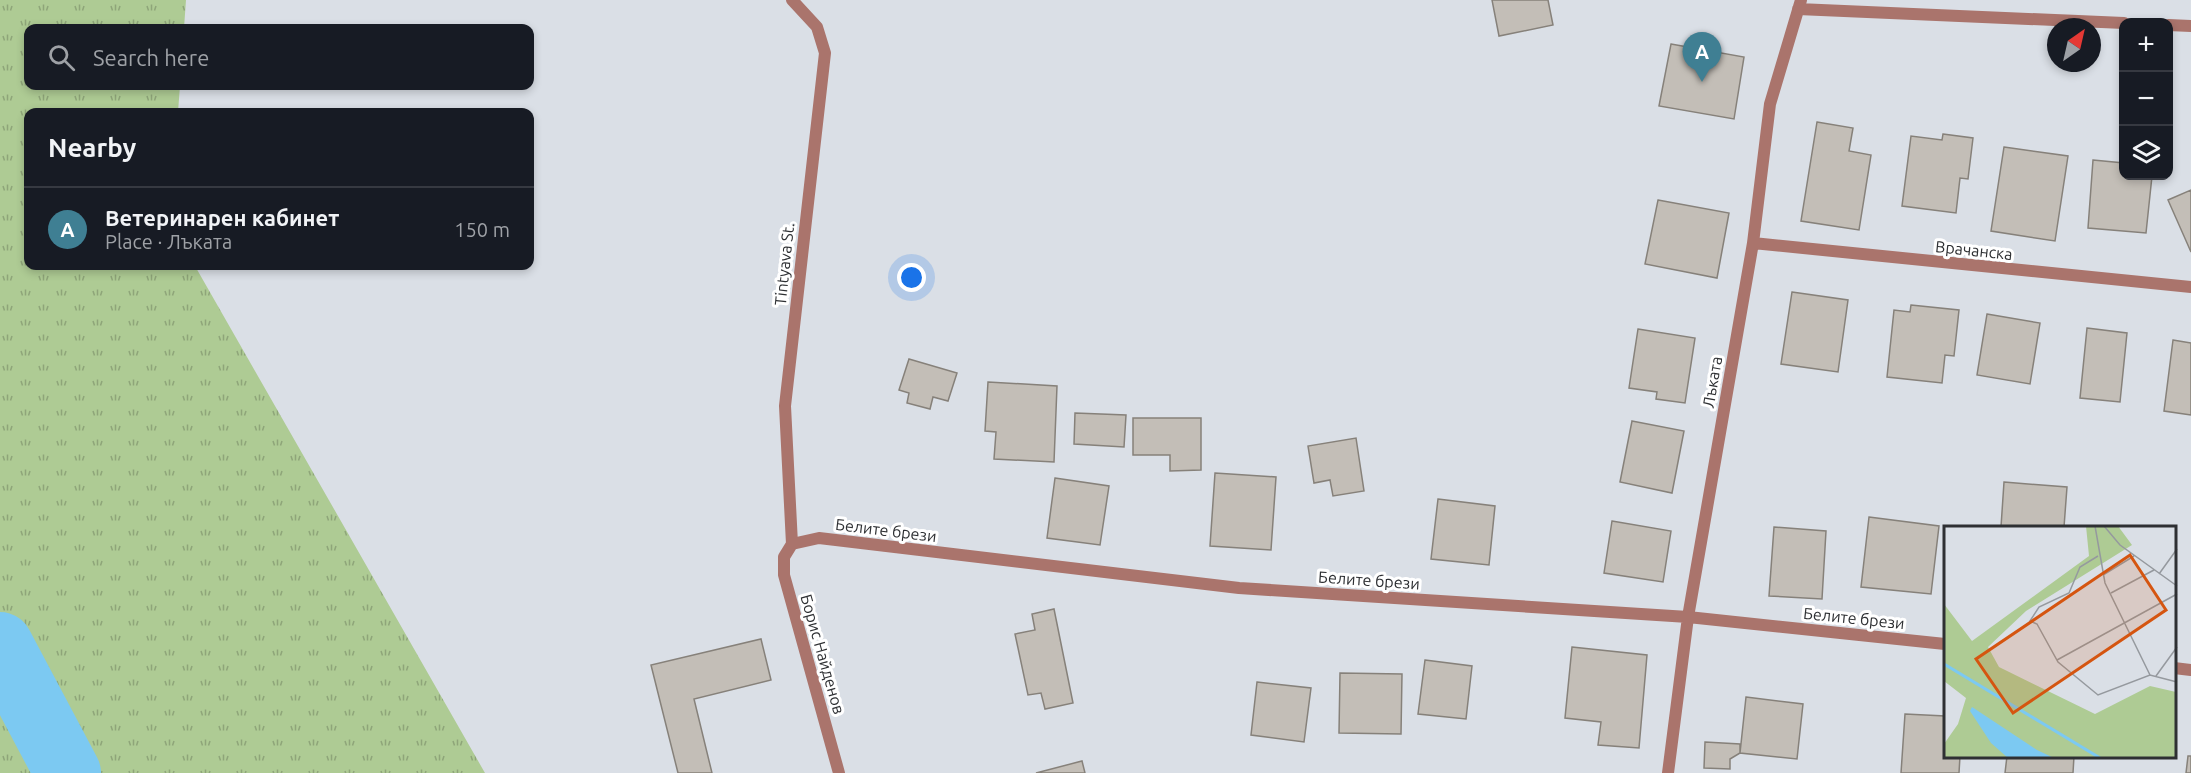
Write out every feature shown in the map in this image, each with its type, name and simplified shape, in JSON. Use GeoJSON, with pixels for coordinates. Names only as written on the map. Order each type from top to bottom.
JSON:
{"type":"FeatureCollection","features":[{"type":"Feature","properties":{"kind":"street","name":"Tintyava St."},"geometry":{"type":"LineString","coordinates":[[792,0],[817,27],[825,53],[785,406],[792,544]]}},
{"type":"Feature","properties":{"kind":"street"},"geometry":{"type":"LineString","coordinates":[[1799,4],[2119,23]]}},
{"type":"Feature","properties":{"kind":"street","name":"Лъката"},"geometry":{"type":"LineString","coordinates":[[1668,773],[1688,617],[1753,243],[1770,104],[1799,4]]}},
{"type":"Feature","properties":{"kind":"street"},"geometry":{"type":"LineString","coordinates":[[2173,25],[2191,26]]}},
{"type":"Feature","properties":{"kind":"street","name":"Врачанска"},"geometry":{"type":"LineString","coordinates":[[1753,243],[2191,287]]}},
{"type":"Feature","properties":{"kind":"street","name":"Белите брези"},"geometry":{"type":"LineString","coordinates":[[792,544],[819,538],[1239,588],[1688,617],[1944,644]]}},
{"type":"Feature","properties":{"kind":"street","name":"Борис Найденов"},"geometry":{"type":"LineString","coordinates":[[792,544],[784,557],[784,575],[839,773]]}},
{"type":"Feature","properties":{"kind":"street"},"geometry":{"type":"LineString","coordinates":[[2176,668],[2191,670]]}},
{"type":"Feature","properties":{"kind":"green space"},"geometry":{"type":"Polygon","coordinates":[[[0,0],[186,0],[184,24],[24,24],[24,90],[180,90],[178,108],[24,108],[24,270],[197,270],[485,773],[0,773],[0,0]]]}},
{"type":"Feature","properties":{"kind":"building"},"geometry":{"type":"Polygon","coordinates":[[[1492,0],[1548,0],[1553,25],[1499,36],[1492,0]]]}},
{"type":"Feature","properties":{"kind":"building"},"geometry":{"type":"Polygon","coordinates":[[[1671,44],[1744,57],[1734,119],[1659,106],[1671,44]]]}},
{"type":"Feature","properties":{"kind":"building"},"geometry":{"type":"Polygon","coordinates":[[[1817,122],[1853,128],[1849,151],[1871,155],[1859,230],[1801,221],[1817,122]]]}},
{"type":"Feature","properties":{"kind":"building"},"geometry":{"type":"Polygon","coordinates":[[[1943,134],[1973,138],[1968,179],[1960,178],[1956,213],[1902,206],[1911,136],[1942,140],[1943,134]]]}},
{"type":"Feature","properties":{"kind":"building"},"geometry":{"type":"Polygon","coordinates":[[[2004,147],[2068,156],[2055,241],[1991,231],[2004,147]]]}},
{"type":"Feature","properties":{"kind":"building"},"geometry":{"type":"Polygon","coordinates":[[[2093,160],[2119,163],[2119,180],[2152,180],[2146,233],[2088,228],[2093,160]]]}},
{"type":"Feature","properties":{"kind":"building"},"geometry":{"type":"Polygon","coordinates":[[[2191,190],[2191,252],[2168,200],[2191,190]]]}},
{"type":"Feature","properties":{"kind":"building"},"geometry":{"type":"Polygon","coordinates":[[[1658,200],[1729,213],[1717,278],[1645,264],[1658,200]]]}},
{"type":"Feature","properties":{"kind":"building"},"geometry":{"type":"Polygon","coordinates":[[[1792,292],[1848,300],[1838,372],[1781,364],[1792,292]]]}},
{"type":"Feature","properties":{"kind":"building"},"geometry":{"type":"Polygon","coordinates":[[[1911,305],[1959,310],[1954,356],[1945,355],[1942,383],[1887,377],[1894,310],[1910,312],[1911,305]]]}},
{"type":"Feature","properties":{"kind":"building"},"geometry":{"type":"Polygon","coordinates":[[[1987,314],[2040,323],[2030,384],[1977,375],[1987,314]]]}},
{"type":"Feature","properties":{"kind":"building"},"geometry":{"type":"Polygon","coordinates":[[[2087,328],[2127,333],[2120,402],[2080,398],[2087,328]]]}},
{"type":"Feature","properties":{"kind":"building"},"geometry":{"type":"Polygon","coordinates":[[[1638,329],[1695,338],[1685,403],[1656,399],[1657,392],[1629,388],[1638,329]]]}},
{"type":"Feature","properties":{"kind":"building"},"geometry":{"type":"Polygon","coordinates":[[[2173,340],[2191,343],[2191,415],[2164,411],[2173,340]]]}},
{"type":"Feature","properties":{"kind":"building"},"geometry":{"type":"Polygon","coordinates":[[[909,359],[957,373],[948,401],[933,397],[930,409],[907,403],[909,393],[899,390],[909,359]]]}},
{"type":"Feature","properties":{"kind":"building"},"geometry":{"type":"Polygon","coordinates":[[[988,382],[1057,386],[1054,462],[994,459],[996,432],[985,431],[988,382]]]}},
{"type":"Feature","properties":{"kind":"building"},"geometry":{"type":"Polygon","coordinates":[[[1075,413],[1126,415],[1124,447],[1074,444],[1075,413]]]}},
{"type":"Feature","properties":{"kind":"building"},"geometry":{"type":"Polygon","coordinates":[[[1133,418],[1201,418],[1201,470],[1170,471],[1170,455],[1133,455],[1133,418]]]}},
{"type":"Feature","properties":{"kind":"building"},"geometry":{"type":"Polygon","coordinates":[[[1632,421],[1684,431],[1672,493],[1620,482],[1632,421]]]}},
{"type":"Feature","properties":{"kind":"building"},"geometry":{"type":"Polygon","coordinates":[[[1356,438],[1364,491],[1333,496],[1330,480],[1314,483],[1308,446],[1356,438]]]}},
{"type":"Feature","properties":{"kind":"building"},"geometry":{"type":"Polygon","coordinates":[[[1215,473],[1276,477],[1271,550],[1210,546],[1215,473]]]}},
{"type":"Feature","properties":{"kind":"building"},"geometry":{"type":"Polygon","coordinates":[[[1055,478],[1109,486],[1100,545],[1047,538],[1055,478]]]}},
{"type":"Feature","properties":{"kind":"building"},"geometry":{"type":"Polygon","coordinates":[[[2004,482],[2067,487],[2064,526],[2001,526],[2004,482]]]}},
{"type":"Feature","properties":{"kind":"building"},"geometry":{"type":"Polygon","coordinates":[[[1438,499],[1495,506],[1489,565],[1431,559],[1438,499]]]}},
{"type":"Feature","properties":{"kind":"building"},"geometry":{"type":"Polygon","coordinates":[[[1869,517],[1939,526],[1931,594],[1861,587],[1869,517]]]}},
{"type":"Feature","properties":{"kind":"building"},"geometry":{"type":"Polygon","coordinates":[[[1612,521],[1671,531],[1663,582],[1604,573],[1612,521]]]}},
{"type":"Feature","properties":{"kind":"building"},"geometry":{"type":"Polygon","coordinates":[[[1774,527],[1826,531],[1822,599],[1769,596],[1774,527]]]}},
{"type":"Feature","properties":{"kind":"building"},"geometry":{"type":"Polygon","coordinates":[[[1054,609],[1073,703],[1045,709],[1041,693],[1028,695],[1015,634],[1035,630],[1032,614],[1054,609]]]}},
{"type":"Feature","properties":{"kind":"building"},"geometry":{"type":"Polygon","coordinates":[[[761,639],[771,680],[694,699],[712,773],[678,773],[651,665],[761,639]]]}},
{"type":"Feature","properties":{"kind":"building"},"geometry":{"type":"Polygon","coordinates":[[[1572,647],[1647,655],[1639,748],[1598,745],[1601,722],[1565,718],[1572,647]]]}},
{"type":"Feature","properties":{"kind":"building"},"geometry":{"type":"Polygon","coordinates":[[[1425,660],[1472,666],[1466,719],[1418,714],[1425,660]]]}},
{"type":"Feature","properties":{"kind":"building"},"geometry":{"type":"Polygon","coordinates":[[[1340,673],[1402,674],[1401,734],[1339,733],[1340,673]]]}},
{"type":"Feature","properties":{"kind":"building"},"geometry":{"type":"Polygon","coordinates":[[[1257,682],[1311,688],[1304,742],[1251,735],[1257,682]]]}},
{"type":"Feature","properties":{"kind":"building"},"geometry":{"type":"Polygon","coordinates":[[[1746,697],[1803,704],[1797,759],[1740,753],[1746,697]]]}},
{"type":"Feature","properties":{"kind":"building"},"geometry":{"type":"Polygon","coordinates":[[[1905,714],[1944,716],[1944,758],[1960,758],[1959,773],[1901,773],[1905,714]]]}},
{"type":"Feature","properties":{"kind":"building"},"geometry":{"type":"Polygon","coordinates":[[[1705,742],[1740,744],[1740,753],[1730,759],[1730,769],[1704,768],[1705,742]]]}},
{"type":"Feature","properties":{"kind":"building"},"geometry":{"type":"Polygon","coordinates":[[[2188,756],[2191,756],[2191,773],[2186,773],[2188,756]]]}},
{"type":"Feature","properties":{"kind":"building"},"geometry":{"type":"Polygon","coordinates":[[[2007,758],[2074,758],[2073,773],[2005,773],[2007,758]]]}},
{"type":"Feature","properties":{"kind":"building"},"geometry":{"type":"Polygon","coordinates":[[[1082,761],[1085,773],[1036,773],[1082,761]]]}},
{"type":"Feature","properties":{"kind":"waterway"},"geometry":{"type":"LineString","coordinates":[[0,645],[68,773]]}},
{"type":"Feature","properties":{"kind":"place","name":"Ветеринарен кабинет"},"geometry":{"type":"Point","coordinates":[1702,82]}}]}
